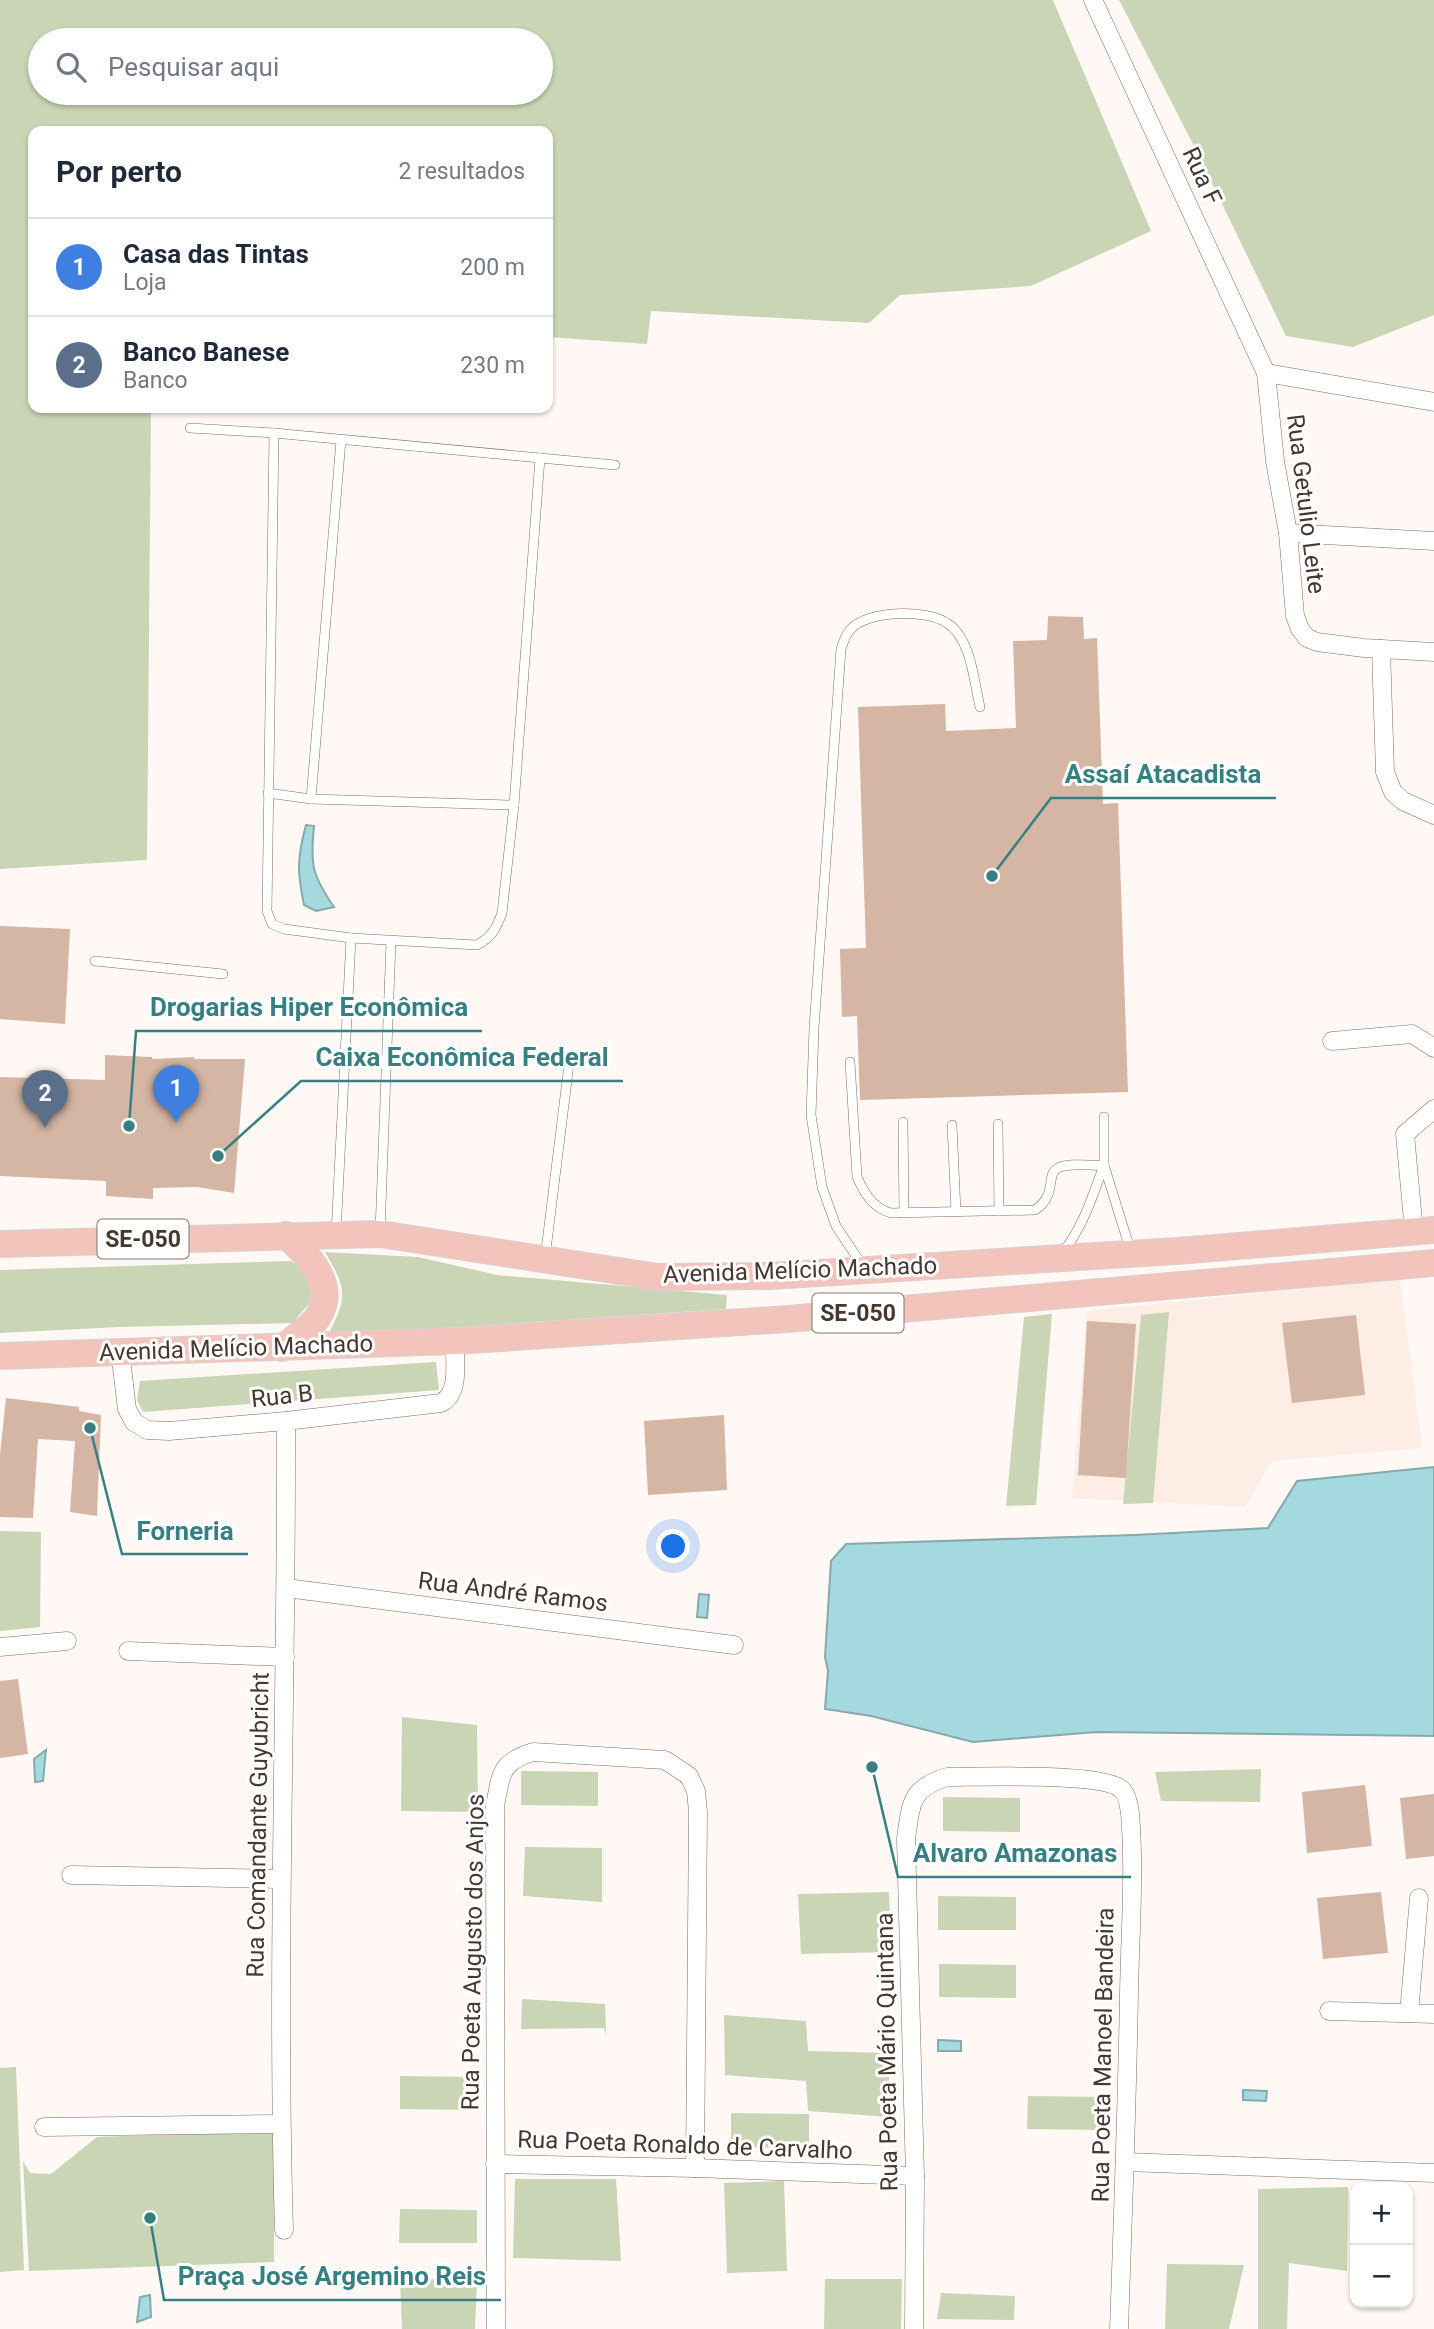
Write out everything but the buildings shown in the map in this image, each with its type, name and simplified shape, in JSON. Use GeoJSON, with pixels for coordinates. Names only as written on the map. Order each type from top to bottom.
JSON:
{"type":"FeatureCollection","features":[{"type":"Feature","properties":{"kind":"main road","name":"Avenida Melício Machado"},"geometry":{"type":"LineString","coordinates":[[0,1244],[380,1234],[659,1277],[771,1276],[1131,1254],[1424,1231]]}},
{"type":"Feature","properties":{"kind":"main road"},"geometry":{"type":"LineString","coordinates":[[282,1348],[319,1316],[324,1297],[323,1281],[311,1258],[286,1235]]}},
{"type":"Feature","properties":{"kind":"main road","name":"Avenida Melício Machado"},"geometry":{"type":"LineString","coordinates":[[0,1356],[455,1341],[788,1319],[1434,1263]]}},
{"type":"Feature","properties":{"kind":"street","name":"Rua F"},"geometry":{"type":"LineString","coordinates":[[1093,0],[1266,373]]}},
{"type":"Feature","properties":{"kind":"street"},"geometry":{"type":"LineString","coordinates":[[1266,373],[1434,402]]}},
{"type":"Feature","properties":{"kind":"street","name":"Rua Getulio Leite"},"geometry":{"type":"LineString","coordinates":[[1266,373],[1275,461],[1288,533],[1295,616],[1300,629],[1307,638],[1317,642],[1381,649]]}},
{"type":"Feature","properties":{"kind":"street"},"geometry":{"type":"LineString","coordinates":[[1288,533],[1434,541]]}},
{"type":"Feature","properties":{"kind":"street"},"geometry":{"type":"LineString","coordinates":[[1434,652],[1381,649],[1385,772],[1393,793],[1403,802],[1434,815]]}},
{"type":"Feature","properties":{"kind":"street"},"geometry":{"type":"LineString","coordinates":[[1332,1041],[1412,1034],[1434,1048]]}},
{"type":"Feature","properties":{"kind":"street"},"geometry":{"type":"LineString","coordinates":[[1424,1231],[1405,1134],[1434,1109]]}},
{"type":"Feature","properties":{"kind":"street","name":"Rua B"},"geometry":{"type":"LineString","coordinates":[[120,1351],[127,1409],[134,1422],[147,1430],[169,1431],[441,1404],[449,1399],[454,1391],[455,1341]]}},
{"type":"Feature","properties":{"kind":"street","name":"Rua Comandante Guyubricht"},"geometry":{"type":"LineString","coordinates":[[284,2230],[281,1879],[286,1421]]}},
{"type":"Feature","properties":{"kind":"street","name":"Rua André Ramos"},"geometry":{"type":"LineString","coordinates":[[286,1588],[734,1645]]}},
{"type":"Feature","properties":{"kind":"street"},"geometry":{"type":"LineString","coordinates":[[0,1647],[67,1641]]}},
{"type":"Feature","properties":{"kind":"street"},"geometry":{"type":"LineString","coordinates":[[128,1651],[285,1657]]}},
{"type":"Feature","properties":{"kind":"street","name":"Rua Poeta Augusto dos Anjos"},"geometry":{"type":"LineString","coordinates":[[496,2329],[495,1806],[501,1776],[507,1762],[533,1752],[665,1760],[689,1776],[696,1791],[695,2168]]}},
{"type":"Feature","properties":{"kind":"street","name":"Rua Poeta Mário Quintana"},"geometry":{"type":"LineString","coordinates":[[914,2329],[915,2176],[906,1839],[917,1792],[929,1782],[947,1777],[1080,1779],[1108,1781],[1118,1786]]}},
{"type":"Feature","properties":{"kind":"street","name":"Rua Poeta Manoel Bandeira"},"geometry":{"type":"LineString","coordinates":[[1118,1786],[1124,1793],[1129,1810],[1132,1861],[1119,2329]]}},
{"type":"Feature","properties":{"kind":"street"},"geometry":{"type":"LineString","coordinates":[[71,1875],[281,1879]]}},
{"type":"Feature","properties":{"kind":"street"},"geometry":{"type":"LineString","coordinates":[[1409,2013],[1419,1898]]}},
{"type":"Feature","properties":{"kind":"street"},"geometry":{"type":"LineString","coordinates":[[1329,2011],[1434,2014]]}},
{"type":"Feature","properties":{"kind":"street"},"geometry":{"type":"LineString","coordinates":[[44,2127],[281,2124]]}},
{"type":"Feature","properties":{"kind":"street"},"geometry":{"type":"LineString","coordinates":[[1125,2162],[1434,2173]]}},
{"type":"Feature","properties":{"kind":"street","name":"Rua Poeta Ronaldo de Carvalho"},"geometry":{"type":"LineString","coordinates":[[495,2164],[915,2176]]}},
{"type":"Feature","properties":{"kind":"lane"},"geometry":{"type":"LineString","coordinates":[[190,428],[274,433],[615,466]]}},
{"type":"Feature","properties":{"kind":"lane"},"geometry":{"type":"LineString","coordinates":[[274,433],[267,911],[272,923],[284,929],[351,938],[477,945],[489,939],[496,930],[502,913],[514,805],[540,458]]}},
{"type":"Feature","properties":{"kind":"lane"},"geometry":{"type":"LineString","coordinates":[[311,799],[341,440]]}},
{"type":"Feature","properties":{"kind":"lane"},"geometry":{"type":"LineString","coordinates":[[866,1270],[836,1226],[822,1187],[811,1115],[814,1028],[841,649],[850,629],[876,615],[921,613],[948,623],[967,647],[980,707]]}},
{"type":"Feature","properties":{"kind":"lane"},"geometry":{"type":"LineString","coordinates":[[268,793],[311,799],[514,805]]}},
{"type":"Feature","properties":{"kind":"lane"},"geometry":{"type":"LineString","coordinates":[[336,1234],[351,938]]}},
{"type":"Feature","properties":{"kind":"lane"},"geometry":{"type":"LineString","coordinates":[[380,1234],[391,941]]}},
{"type":"Feature","properties":{"kind":"lane"},"geometry":{"type":"LineString","coordinates":[[95,961],[223,974]]}},
{"type":"Feature","properties":{"kind":"lane"},"geometry":{"type":"LineString","coordinates":[[850,1062],[857,1177],[863,1192],[884,1211],[904,1213],[1035,1210],[1044,1205],[1050,1194],[1052,1176],[1059,1168],[1104,1165]]}},
{"type":"Feature","properties":{"kind":"lane"},"geometry":{"type":"LineString","coordinates":[[545,1260],[569,1064]]}},
{"type":"Feature","properties":{"kind":"lane"},"geometry":{"type":"LineString","coordinates":[[1104,1117],[1104,1165],[1131,1254]]}},
{"type":"Feature","properties":{"kind":"lane"},"geometry":{"type":"LineString","coordinates":[[903,1122],[904,1213]]}},
{"type":"Feature","properties":{"kind":"lane"},"geometry":{"type":"LineString","coordinates":[[998,1124],[999,1211]]}},
{"type":"Feature","properties":{"kind":"lane"},"geometry":{"type":"LineString","coordinates":[[952,1125],[956,1212]]}},
{"type":"Feature","properties":{"kind":"lane"},"geometry":{"type":"LineString","coordinates":[[1058,1258],[1072,1241],[1091,1202],[1104,1165]]}},
{"type":"Feature","properties":{"kind":"shaded area"},"geometry":{"type":"Polygon","coordinates":[[[1400,1279],[1422,1448],[1272,1461],[1245,1507],[1072,1498],[1087,1311],[1400,1279]]]}},
{"type":"Feature","properties":{"kind":"green space"},"geometry":{"type":"Polygon","coordinates":[[[0,0],[1053,0],[1151,231],[1031,286],[900,295],[869,323],[651,311],[647,344],[553,337],[553,126],[28,126],[28,413],[151,413],[147,860],[0,869],[0,0]]]}},
{"type":"Feature","properties":{"kind":"green space"},"geometry":{"type":"Polygon","coordinates":[[[1119,0],[1434,0],[1434,315],[1353,347],[1286,336],[1194,146],[1119,0]]]}},
{"type":"Feature","properties":{"kind":"green space"},"geometry":{"type":"Polygon","coordinates":[[[325,1252],[418,1257],[497,1275],[727,1295],[726,1309],[403,1331],[325,1341],[341,1305],[342,1288],[325,1252]]]}},
{"type":"Feature","properties":{"kind":"green space"},"geometry":{"type":"Polygon","coordinates":[[[290,1261],[306,1270],[314,1297],[293,1323],[0,1333],[0,1270],[290,1261]]]}},
{"type":"Feature","properties":{"kind":"green space"},"geometry":{"type":"Polygon","coordinates":[[[1169,1312],[1153,1503],[1123,1504],[1141,1315],[1169,1312]]]}},
{"type":"Feature","properties":{"kind":"green space"},"geometry":{"type":"Polygon","coordinates":[[[1052,1314],[1036,1505],[1006,1506],[1024,1317],[1052,1314]]]}},
{"type":"Feature","properties":{"kind":"green space"},"geometry":{"type":"Polygon","coordinates":[[[436,1362],[439,1390],[143,1412],[137,1400],[140,1381],[436,1362]]]}},
{"type":"Feature","properties":{"kind":"green space"},"geometry":{"type":"Polygon","coordinates":[[[0,1531],[41,1532],[40,1627],[0,1631],[0,1531]]]}},
{"type":"Feature","properties":{"kind":"green space"},"geometry":{"type":"Polygon","coordinates":[[[402,1717],[477,1725],[478,1812],[401,1811],[402,1717]]]}},
{"type":"Feature","properties":{"kind":"green space"},"geometry":{"type":"Polygon","coordinates":[[[1261,1769],[1260,1802],[1161,1801],[1155,1772],[1261,1769]]]}},
{"type":"Feature","properties":{"kind":"green space"},"geometry":{"type":"Polygon","coordinates":[[[521,1771],[598,1772],[598,1806],[521,1805],[521,1771]]]}},
{"type":"Feature","properties":{"kind":"green space"},"geometry":{"type":"Polygon","coordinates":[[[943,1797],[1020,1798],[1020,1832],[943,1831],[943,1797]]]}},
{"type":"Feature","properties":{"kind":"green space"},"geometry":{"type":"Polygon","coordinates":[[[525,1847],[602,1848],[602,1902],[523,1896],[525,1847]]]}},
{"type":"Feature","properties":{"kind":"green space"},"geometry":{"type":"Polygon","coordinates":[[[889,1892],[891,1952],[801,1954],[798,1894],[889,1892]]]}},
{"type":"Feature","properties":{"kind":"green space"},"geometry":{"type":"Polygon","coordinates":[[[938,1896],[1016,1897],[1016,1930],[938,1930],[938,1896]]]}},
{"type":"Feature","properties":{"kind":"green space"},"geometry":{"type":"Polygon","coordinates":[[[939,1964],[1016,1965],[1016,1998],[939,1997],[939,1964]]]}},
{"type":"Feature","properties":{"kind":"green space"},"geometry":{"type":"Polygon","coordinates":[[[522,1999],[605,2004],[606,2035],[604,2028],[521,2029],[522,1999]]]}},
{"type":"Feature","properties":{"kind":"green space"},"geometry":{"type":"Polygon","coordinates":[[[724,2015],[806,2021],[808,2051],[889,2053],[889,2117],[808,2111],[806,2081],[725,2075],[724,2015]]]}},
{"type":"Feature","properties":{"kind":"green space"},"geometry":{"type":"Polygon","coordinates":[[[16,2067],[24,2270],[0,2272],[0,2068],[16,2067]]]}},
{"type":"Feature","properties":{"kind":"green space"},"geometry":{"type":"Polygon","coordinates":[[[400,2076],[478,2077],[477,2110],[400,2109],[400,2076]]]}},
{"type":"Feature","properties":{"kind":"green space"},"geometry":{"type":"Polygon","coordinates":[[[1028,2096],[1105,2097],[1105,2130],[1027,2129],[1028,2096]]]}},
{"type":"Feature","properties":{"kind":"green space"},"geometry":{"type":"Polygon","coordinates":[[[731,2113],[809,2114],[809,2148],[731,2147],[731,2113]]]}},
{"type":"Feature","properties":{"kind":"green space"},"geometry":{"type":"Polygon","coordinates":[[[274,2131],[274,2262],[29,2271],[23,2161],[30,2173],[51,2174],[97,2137],[274,2131]]]}},
{"type":"Feature","properties":{"kind":"green space"},"geometry":{"type":"Polygon","coordinates":[[[515,2179],[616,2179],[621,2261],[513,2258],[515,2179]]]}},
{"type":"Feature","properties":{"kind":"green space"},"geometry":{"type":"Polygon","coordinates":[[[784,2181],[787,2271],[727,2273],[724,2183],[784,2181]]]}},
{"type":"Feature","properties":{"kind":"green space"},"geometry":{"type":"Polygon","coordinates":[[[1348,2187],[1347,2271],[1289,2263],[1287,2329],[1258,2329],[1258,2189],[1348,2187]]]}},
{"type":"Feature","properties":{"kind":"green space"},"geometry":{"type":"Polygon","coordinates":[[[400,2209],[477,2210],[477,2243],[399,2243],[400,2209]]]}},
{"type":"Feature","properties":{"kind":"green space"},"geometry":{"type":"Polygon","coordinates":[[[1167,2264],[1244,2265],[1229,2329],[1165,2329],[1167,2264]]]}},
{"type":"Feature","properties":{"kind":"green space"},"geometry":{"type":"Polygon","coordinates":[[[400,2279],[477,2280],[475,2329],[402,2329],[400,2279]]]}},
{"type":"Feature","properties":{"kind":"green space"},"geometry":{"type":"Polygon","coordinates":[[[825,2279],[902,2279],[901,2329],[824,2329],[825,2279]]]}},
{"type":"Feature","properties":{"kind":"green space"},"geometry":{"type":"Polygon","coordinates":[[[941,2293],[1015,2296],[1014,2320],[937,2319],[941,2293]]]}},
{"type":"Feature","properties":{"kind":"water"},"geometry":{"type":"Polygon","coordinates":[[[306,825],[314,826],[314,869],[334,907],[316,911],[304,905],[299,865],[306,825]]]}},
{"type":"Feature","properties":{"kind":"water"},"geometry":{"type":"Polygon","coordinates":[[[1434,1467],[1434,1736],[1097,1732],[973,1742],[871,1716],[825,1709],[828,1671],[825,1657],[831,1561],[846,1544],[1268,1528],[1297,1481],[1434,1467]]]}},
{"type":"Feature","properties":{"kind":"water"},"geometry":{"type":"Polygon","coordinates":[[[699,1594],[709,1595],[707,1618],[697,1617],[699,1594]]]}},
{"type":"Feature","properties":{"kind":"water"},"geometry":{"type":"Polygon","coordinates":[[[46,1750],[43,1781],[35,1782],[34,1759],[46,1750]]]}},
{"type":"Feature","properties":{"kind":"water"},"geometry":{"type":"Polygon","coordinates":[[[938,2040],[961,2041],[961,2051],[938,2051],[938,2040]]]}},
{"type":"Feature","properties":{"kind":"water"},"geometry":{"type":"Polygon","coordinates":[[[1243,2090],[1267,2091],[1266,2101],[1243,2100],[1243,2090]]]}},
{"type":"Feature","properties":{"kind":"water"},"geometry":{"type":"Polygon","coordinates":[[[150,2295],[151,2317],[137,2322],[140,2297],[150,2295]]]}},
{"type":"Feature","properties":{"kind":"place","name":"Assaí Atacadista"},"geometry":{"type":"Point","coordinates":[992,876]}},
{"type":"Feature","properties":{"kind":"place","name":"Casa das Tintas"},"geometry":{"type":"Point","coordinates":[176,1123]}},
{"type":"Feature","properties":{"kind":"place","name":"Drogarias Hiper Econômica"},"geometry":{"type":"Point","coordinates":[129,1126]}},
{"type":"Feature","properties":{"kind":"place","name":"Banco Banese"},"geometry":{"type":"Point","coordinates":[45,1128]}},
{"type":"Feature","properties":{"kind":"place","name":"Caixa Econômica Federal"},"geometry":{"type":"Point","coordinates":[218,1156]}},
{"type":"Feature","properties":{"kind":"place","name":"Forneria"},"geometry":{"type":"Point","coordinates":[90,1428]}},
{"type":"Feature","properties":{"kind":"place","name":"Alvaro Amazonas"},"geometry":{"type":"Point","coordinates":[872,1767]}},
{"type":"Feature","properties":{"kind":"place","name":"Praça José Argemino Reis"},"geometry":{"type":"Point","coordinates":[150,2218]}}]}
